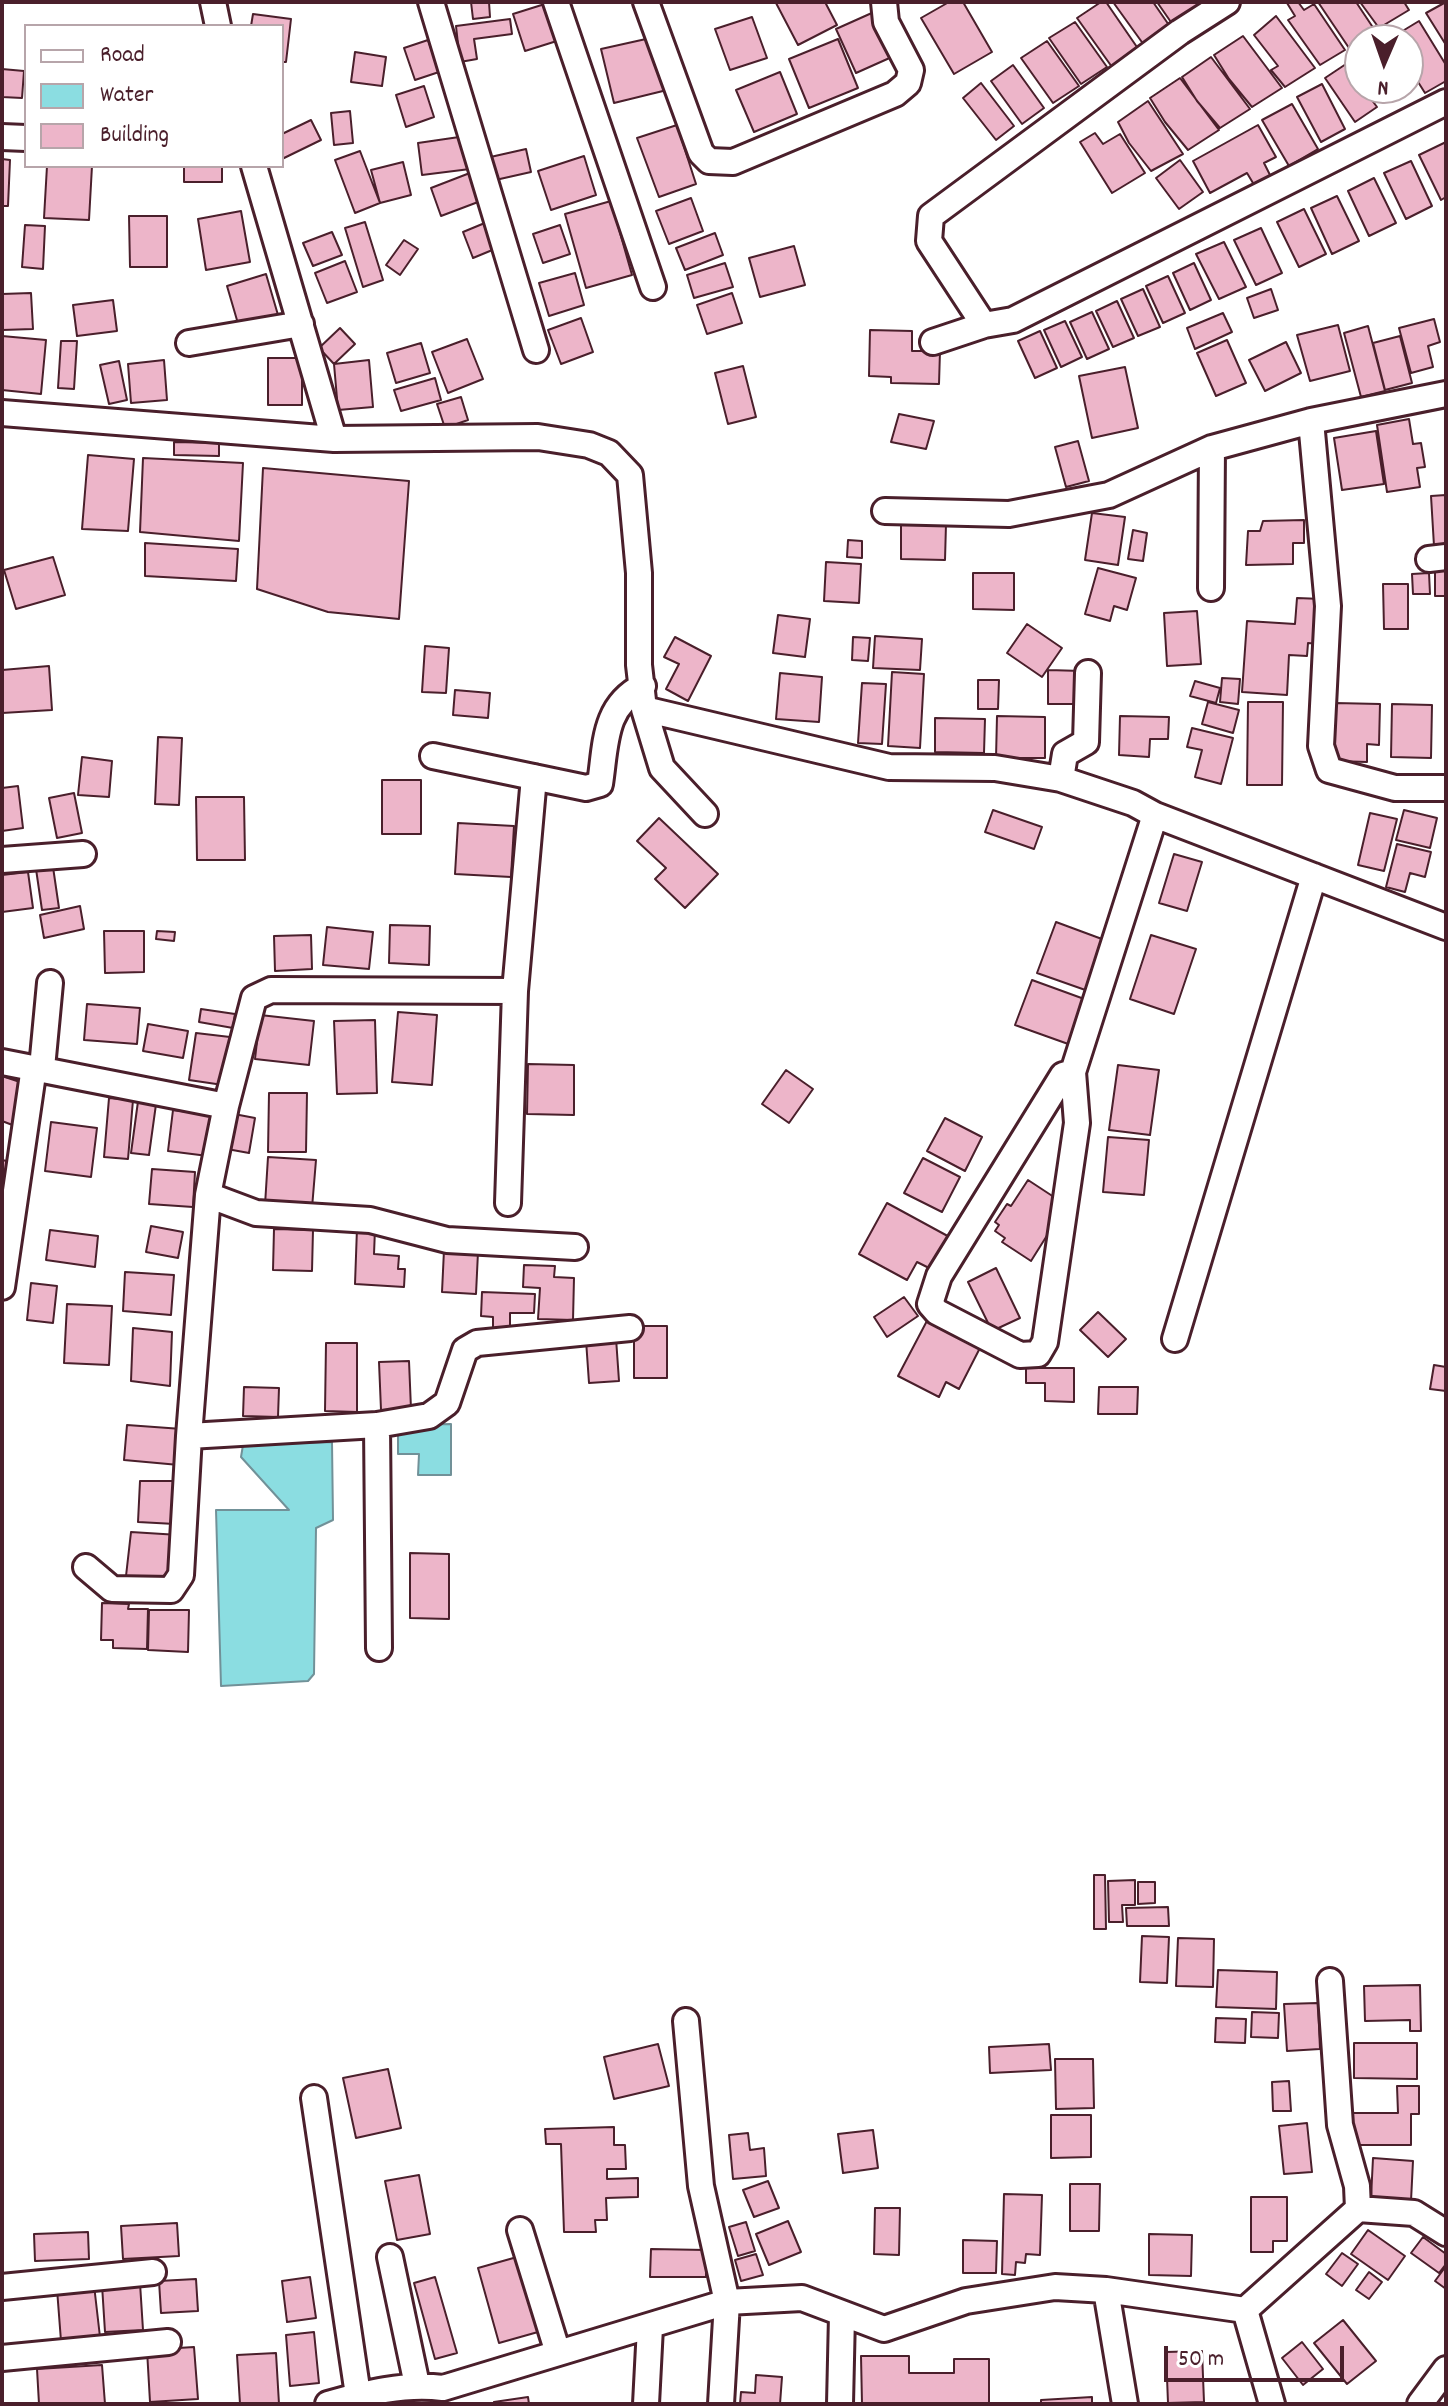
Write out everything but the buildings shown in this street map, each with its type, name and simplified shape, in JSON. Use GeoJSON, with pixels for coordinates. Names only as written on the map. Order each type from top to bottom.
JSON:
{"type":"FeatureCollection","features":[{"type":"Feature","properties":{"kind":"street"},"geometry":{"type":"LineString","coordinates":[[213,2],[218,24]]}},
{"type":"Feature","properties":{"kind":"street"},"geometry":{"type":"LineString","coordinates":[[431,2],[536,350]]}},
{"type":"Feature","properties":{"kind":"street"},"geometry":{"type":"LineString","coordinates":[[556,2],[653,287]]}},
{"type":"Feature","properties":{"kind":"street"},"geometry":{"type":"LineString","coordinates":[[646,2],[701,153],[709,161],[733,162],[895,94],[908,83],[911,70],[886,22],[884,2]]}},
{"type":"Feature","properties":{"kind":"street"},"geometry":{"type":"LineString","coordinates":[[984,325],[929,241],[931,216],[1180,32],[1227,2]]}},
{"type":"Feature","properties":{"kind":"street"},"geometry":{"type":"LineString","coordinates":[[933,342],[984,325],[1013,320],[1446,102]]}},
{"type":"Feature","properties":{"kind":"street"},"geometry":{"type":"LineString","coordinates":[[2,137],[24,138]]}},
{"type":"Feature","properties":{"kind":"street"},"geometry":{"type":"LineString","coordinates":[[255,168],[334,439]]}},
{"type":"Feature","properties":{"kind":"street"},"geometry":{"type":"LineString","coordinates":[[189,343],[301,324]]}},
{"type":"Feature","properties":{"kind":"street"},"geometry":{"type":"LineString","coordinates":[[885,511],[1009,514],[1095,498],[1109,495],[1212,448],[1311,421],[1446,394]]}},
{"type":"Feature","properties":{"kind":"street"},"geometry":{"type":"LineString","coordinates":[[2,413],[334,439],[538,437],[589,445],[609,453],[630,475],[639,573],[639,665],[643,697],[662,768],[705,814]]}},
{"type":"Feature","properties":{"kind":"street"},"geometry":{"type":"LineString","coordinates":[[1311,421],[1328,606],[1321,746],[1329,770],[1395,788],[1446,788]]}},
{"type":"Feature","properties":{"kind":"street"},"geometry":{"type":"LineString","coordinates":[[1211,588],[1212,448]]}},
{"type":"Feature","properties":{"kind":"street"},"geometry":{"type":"LineString","coordinates":[[1061,779],[1065,754],[1086,742],[1088,673]]}},
{"type":"Feature","properties":{"kind":"street"},"geometry":{"type":"LineString","coordinates":[[433,756],[586,788],[600,784],[609,719],[627,694],[889,767],[995,768],[1061,779],[1133,803],[1155,815],[1446,927]]}},
{"type":"Feature","properties":{"kind":"street"},"geometry":{"type":"LineString","coordinates":[[508,1203],[515,991],[534,777]]}},
{"type":"Feature","properties":{"kind":"street"},"geometry":{"type":"LineString","coordinates":[[1073,1072],[1063,1075],[947,1263],[939,1276],[930,1304],[937,1312],[1020,1355],[1038,1354],[1045,1342],[1077,1123],[1073,1072],[1155,815]]}},
{"type":"Feature","properties":{"kind":"street"},"geometry":{"type":"LineString","coordinates":[[2,860],[83,854]]}},
{"type":"Feature","properties":{"kind":"street"},"geometry":{"type":"LineString","coordinates":[[1175,1339],[1314,876]]}},
{"type":"Feature","properties":{"kind":"street"},"geometry":{"type":"LineString","coordinates":[[2,1287],[50,983]]}},
{"type":"Feature","properties":{"kind":"street"},"geometry":{"type":"LineString","coordinates":[[86,1567],[112,1589],[171,1590],[181,1575],[208,1195],[226,1106],[254,998],[271,990],[515,991]]}},
{"type":"Feature","properties":{"kind":"street"},"geometry":{"type":"LineString","coordinates":[[2,1062],[226,1106]]}},
{"type":"Feature","properties":{"kind":"street"},"geometry":{"type":"LineString","coordinates":[[208,1195],[256,1213],[370,1220],[447,1240],[575,1247]]}},
{"type":"Feature","properties":{"kind":"street"},"geometry":{"type":"LineString","coordinates":[[189,1436],[377,1425],[429,1416],[447,1403],[465,1350],[477,1343],[630,1328]]}},
{"type":"Feature","properties":{"kind":"street"},"geometry":{"type":"LineString","coordinates":[[377,1425],[379,1648]]}},
{"type":"Feature","properties":{"kind":"street"},"geometry":{"type":"LineString","coordinates":[[1330,1981],[1340,2125],[1357,2186],[1358,2209]]}},
{"type":"Feature","properties":{"kind":"street"},"geometry":{"type":"LineString","coordinates":[[686,2021],[701,2186],[727,2302],[721,2404]]}},
{"type":"Feature","properties":{"kind":"street"},"geometry":{"type":"LineString","coordinates":[[314,2098],[358,2395]]}},
{"type":"Feature","properties":{"kind":"street"},"geometry":{"type":"LineString","coordinates":[[328,2404],[358,2395],[417,2385],[443,2396],[558,2353],[727,2302],[802,2298],[884,2329],[966,2301],[1055,2287],[1106,2290],[1245,2310],[1358,2209],[1414,2213],[1446,2233]]}},
{"type":"Feature","properties":{"kind":"street"},"geometry":{"type":"LineString","coordinates":[[520,2230],[558,2353]]}},
{"type":"Feature","properties":{"kind":"street"},"geometry":{"type":"LineString","coordinates":[[390,2257],[417,2385]]}},
{"type":"Feature","properties":{"kind":"street"},"geometry":{"type":"LineString","coordinates":[[2,2287],[153,2272]]}},
{"type":"Feature","properties":{"kind":"street"},"geometry":{"type":"LineString","coordinates":[[1106,2290],[1125,2404]]}},
{"type":"Feature","properties":{"kind":"street"},"geometry":{"type":"LineString","coordinates":[[1245,2310],[1272,2404]]}},
{"type":"Feature","properties":{"kind":"street"},"geometry":{"type":"LineString","coordinates":[[840,2404],[842,2315]]}},
{"type":"Feature","properties":{"kind":"street"},"geometry":{"type":"LineString","coordinates":[[646,2404],[650,2327]]}},
{"type":"Feature","properties":{"kind":"street"},"geometry":{"type":"LineString","coordinates":[[2,2358],[168,2342]]}},
{"type":"Feature","properties":{"kind":"street"},"geometry":{"type":"LineString","coordinates":[[1420,2404],[1446,2369]]}},
{"type":"Feature","properties":{"kind":"water"},"geometry":{"type":"Polygon","coordinates":[[[451,1424],[451,1475],[418,1475],[419,1454],[398,1454],[398,1425],[451,1424]]]}},
{"type":"Feature","properties":{"kind":"water"},"geometry":{"type":"Polygon","coordinates":[[[332,1442],[333,1520],[316,1528],[314,1674],[308,1681],[221,1686],[216,1510],[289,1510],[241,1457],[243,1445],[332,1442]]]}}]}
